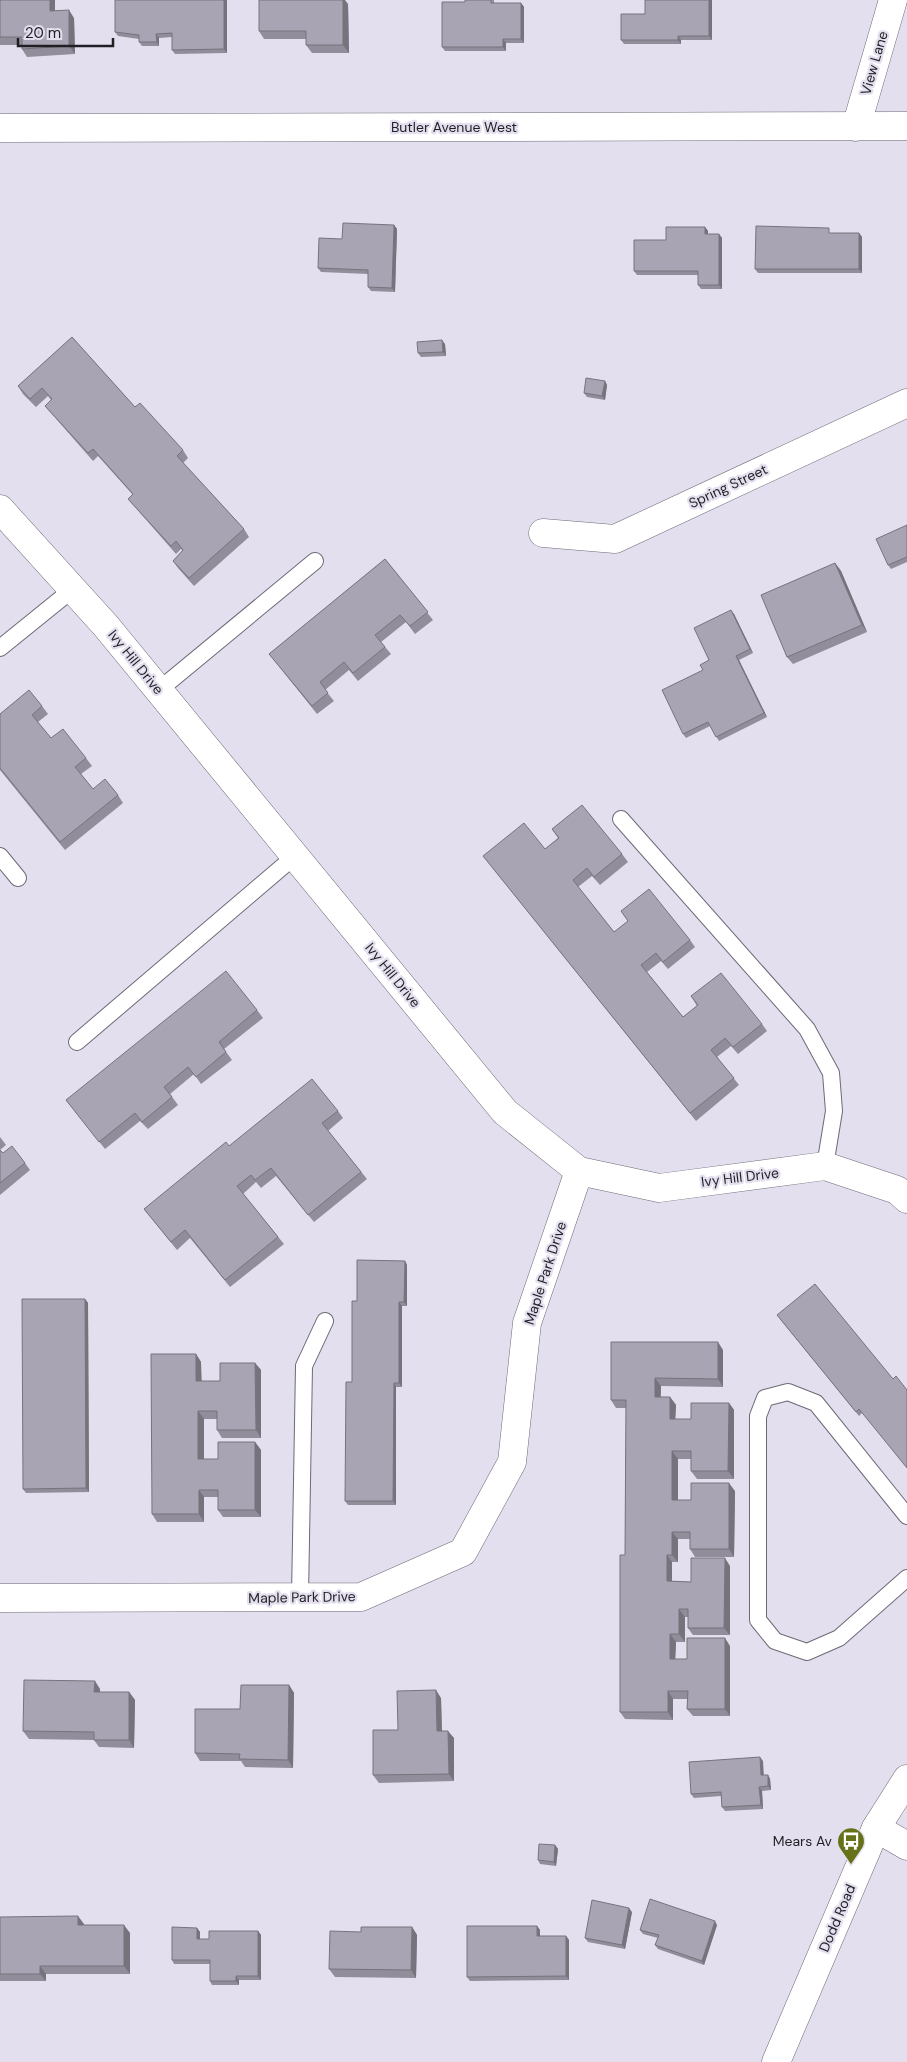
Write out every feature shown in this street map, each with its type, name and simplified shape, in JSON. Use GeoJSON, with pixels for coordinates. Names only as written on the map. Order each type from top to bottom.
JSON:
{"type":"FeatureCollection","features":[{"type":"Feature","properties":{"kind":"street","name":"View Lane"},"geometry":{"type":"LineString","coordinates":[[856,127],[893,0]]}},
{"type":"Feature","properties":{"kind":"street","name":"Butler Avenue West"},"geometry":{"type":"LineString","coordinates":[[0,128],[907,126]]}},
{"type":"Feature","properties":{"kind":"street","name":"Spring Street"},"geometry":{"type":"LineString","coordinates":[[543,533],[615,539],[907,403]]}},
{"type":"Feature","properties":{"kind":"street","name":"Ivy Hill Drive"},"geometry":{"type":"LineString","coordinates":[[0,509],[106,626],[505,1112],[580,1172],[658,1188],[825,1166],[896,1190],[907,1199]]}},
{"type":"Feature","properties":{"kind":"street","name":"Maple Park Drive"},"geometry":{"type":"LineString","coordinates":[[0,1598],[361,1597],[463,1552],[512,1462],[527,1323],[580,1172]]}},
{"type":"Feature","properties":{"kind":"street","name":"Dodd Road"},"geometry":{"type":"LineString","coordinates":[[776,2062],[876,1828],[907,1779]]}},
{"type":"Feature","properties":{"kind":"street"},"geometry":{"type":"LineString","coordinates":[[876,1828],[907,1846]]}},
{"type":"Feature","properties":{"kind":"lane"},"geometry":{"type":"LineString","coordinates":[[159,690],[315,561]]}},
{"type":"Feature","properties":{"kind":"lane"},"geometry":{"type":"LineString","coordinates":[[0,648],[73,589]]}},
{"type":"Feature","properties":{"kind":"lane"},"geometry":{"type":"LineString","coordinates":[[621,819],[807,1029],[831,1073],[834,1110],[825,1166]]}},
{"type":"Feature","properties":{"kind":"lane"},"geometry":{"type":"LineString","coordinates":[[0,856],[18,878]]}},
{"type":"Feature","properties":{"kind":"lane"},"geometry":{"type":"LineString","coordinates":[[77,1042],[295,856]]}},
{"type":"Feature","properties":{"kind":"lane"},"geometry":{"type":"LineString","coordinates":[[300,1597],[304,1366],[325,1320]]}},
{"type":"Feature","properties":{"kind":"lane"},"geometry":{"type":"LineString","coordinates":[[907,1516],[816,1404],[788,1392],[765,1398],[758,1416],[758,1620],[775,1641],[807,1652],[839,1638],[907,1578]]}},
{"type":"Feature","properties":{"kind":"building"},"geometry":{"type":"Polygon","coordinates":[[[0,0],[50,0],[50,11],[69,10],[69,46],[22,49],[22,37],[0,37],[0,0]]]}},
{"type":"Feature","properties":{"kind":"building"},"geometry":{"type":"Polygon","coordinates":[[[115,0],[224,0],[224,49],[172,50],[172,33],[156,34],[157,42],[139,42],[139,35],[115,32],[115,0]]]}},
{"type":"Feature","properties":{"kind":"building"},"geometry":{"type":"Polygon","coordinates":[[[259,0],[343,0],[343,45],[306,45],[306,31],[259,31],[259,0]]]}},
{"type":"Feature","properties":{"kind":"building"},"geometry":{"type":"Polygon","coordinates":[[[465,0],[491,0],[491,3],[521,3],[521,39],[503,39],[503,47],[442,47],[442,2],[465,2],[465,0]]]}},
{"type":"Feature","properties":{"kind":"building"},"geometry":{"type":"Polygon","coordinates":[[[645,0],[709,0],[709,36],[678,36],[678,40],[621,40],[621,14],[645,14],[645,0]]]}},
{"type":"Feature","properties":{"kind":"building"},"geometry":{"type":"Polygon","coordinates":[[[343,223],[394,225],[392,288],[368,287],[368,270],[318,268],[319,238],[342,239],[343,223]]]}},
{"type":"Feature","properties":{"kind":"building"},"geometry":{"type":"Polygon","coordinates":[[[756,226],[829,228],[829,233],[859,233],[859,269],[755,269],[756,226]]]}},
{"type":"Feature","properties":{"kind":"building"},"geometry":{"type":"Polygon","coordinates":[[[666,227],[705,227],[705,234],[719,234],[719,285],[698,285],[698,271],[634,271],[634,240],[666,240],[666,227]]]}},
{"type":"Feature","properties":{"kind":"building"},"geometry":{"type":"Polygon","coordinates":[[[72,337],[135,407],[140,403],[183,450],[177,456],[244,529],[189,578],[173,561],[183,550],[176,541],[171,546],[128,499],[133,494],[93,449],[88,453],[45,406],[52,399],[42,388],[30,399],[18,386],[72,337]]]}},
{"type":"Feature","properties":{"kind":"building"},"geometry":{"type":"Polygon","coordinates":[[[442,340],[443,352],[418,353],[417,342],[442,340]]]}},
{"type":"Feature","properties":{"kind":"building"},"geometry":{"type":"Polygon","coordinates":[[[586,378],[605,381],[602,396],[584,393],[586,378]]]}},
{"type":"Feature","properties":{"kind":"building"},"geometry":{"type":"Polygon","coordinates":[[[907,525],[907,557],[888,565],[876,539],[907,525]]]}},
{"type":"Feature","properties":{"kind":"building"},"geometry":{"type":"Polygon","coordinates":[[[385,559],[428,612],[410,626],[400,615],[375,635],[385,647],[353,673],[344,662],[320,682],[328,693],[312,706],[269,654],[385,559]]]}},
{"type":"Feature","properties":{"kind":"building"},"geometry":{"type":"Polygon","coordinates":[[[835,563],[862,625],[787,657],[761,595],[835,563]]]}},
{"type":"Feature","properties":{"kind":"building"},"geometry":{"type":"Polygon","coordinates":[[[731,610],[750,649],[736,656],[764,713],[716,737],[708,722],[683,734],[662,690],[703,670],[700,665],[709,660],[694,628],[731,610]]]}},
{"type":"Feature","properties":{"kind":"building"},"geometry":{"type":"Polygon","coordinates":[[[29,690],[42,706],[32,715],[51,738],[63,729],[86,758],[75,767],[93,789],[105,779],[118,795],[60,842],[0,768],[0,714],[29,690]]]}},
{"type":"Feature","properties":{"kind":"building"},"geometry":{"type":"Polygon","coordinates":[[[582,805],[622,854],[594,877],[587,868],[573,880],[614,932],[628,921],[621,911],[649,889],[690,940],[663,962],[656,953],[641,965],[683,1017],[698,1005],[691,996],[721,973],[762,1024],[733,1047],[725,1038],[711,1050],[734,1078],[690,1113],[483,856],[524,823],[545,849],[559,838],[552,829],[582,805]]]}},
{"type":"Feature","properties":{"kind":"building"},"geometry":{"type":"Polygon","coordinates":[[[226,971],[257,1010],[219,1042],[226,1052],[196,1077],[188,1067],[164,1087],[172,1097],[142,1122],[135,1113],[99,1142],[66,1100],[226,971]]]}},
{"type":"Feature","properties":{"kind":"building"},"geometry":{"type":"Polygon","coordinates":[[[312,1079],[338,1111],[322,1123],[361,1172],[308,1215],[271,1168],[255,1180],[251,1175],[237,1186],[278,1237],[225,1280],[185,1230],[171,1242],[144,1209],[226,1142],[229,1146],[312,1079]]]}},
{"type":"Feature","properties":{"kind":"building"},"geometry":{"type":"Polygon","coordinates":[[[12,1146],[25,1163],[0,1183],[0,1150],[3,1153],[12,1146]]]}},
{"type":"Feature","properties":{"kind":"building"},"geometry":{"type":"Polygon","coordinates":[[[357,1260],[405,1261],[404,1302],[399,1302],[399,1383],[394,1383],[393,1501],[345,1501],[346,1382],[352,1382],[352,1301],[357,1301],[357,1260]]]}},
{"type":"Feature","properties":{"kind":"building"},"geometry":{"type":"Polygon","coordinates":[[[815,1284],[893,1379],[896,1376],[907,1390],[907,1468],[859,1409],[856,1412],[777,1315],[815,1284]]]}},
{"type":"Feature","properties":{"kind":"building"},"geometry":{"type":"Polygon","coordinates":[[[22,1299],[85,1299],[86,1488],[23,1489],[22,1299]]]}},
{"type":"Feature","properties":{"kind":"building"},"geometry":{"type":"Polygon","coordinates":[[[611,1342],[718,1342],[718,1379],[655,1378],[655,1397],[670,1397],[670,1419],[691,1419],[691,1403],[729,1403],[728,1471],[691,1471],[691,1451],[672,1451],[672,1500],[691,1500],[691,1483],[729,1483],[729,1549],[690,1549],[690,1532],[672,1532],[672,1555],[667,1555],[667,1581],[691,1582],[691,1558],[725,1558],[724,1628],[688,1628],[688,1609],[679,1609],[679,1634],[670,1634],[670,1659],[687,1659],[687,1638],[725,1638],[725,1709],[687,1709],[688,1691],[668,1691],[668,1712],[620,1712],[620,1555],[625,1555],[626,1400],[611,1400],[611,1342]]]}},
{"type":"Feature","properties":{"kind":"building"},"geometry":{"type":"Polygon","coordinates":[[[151,1354],[196,1354],[196,1381],[220,1381],[220,1363],[255,1363],[256,1430],[217,1430],[217,1411],[198,1411],[198,1459],[218,1459],[218,1442],[255,1442],[255,1510],[218,1510],[218,1490],[199,1490],[199,1514],[152,1514],[151,1354]]]}},
{"type":"Feature","properties":{"kind":"building"},"geometry":{"type":"Polygon","coordinates":[[[24,1680],[95,1681],[94,1692],[129,1692],[129,1740],[94,1740],[94,1732],[23,1731],[24,1680]]]}},
{"type":"Feature","properties":{"kind":"building"},"geometry":{"type":"Polygon","coordinates":[[[241,1685],[289,1685],[288,1760],[239,1759],[240,1754],[195,1753],[195,1709],[240,1709],[241,1685]]]}},
{"type":"Feature","properties":{"kind":"building"},"geometry":{"type":"Polygon","coordinates":[[[436,1690],[437,1731],[448,1731],[449,1774],[373,1775],[373,1730],[398,1730],[397,1691],[436,1690]]]}},
{"type":"Feature","properties":{"kind":"building"},"geometry":{"type":"Polygon","coordinates":[[[760,1757],[761,1775],[768,1775],[768,1786],[759,1787],[761,1805],[722,1807],[721,1792],[691,1794],[689,1762],[760,1757]]]}},
{"type":"Feature","properties":{"kind":"building"},"geometry":{"type":"Polygon","coordinates":[[[539,1844],[555,1845],[554,1862],[538,1860],[539,1844]]]}},
{"type":"Feature","properties":{"kind":"building"},"geometry":{"type":"Polygon","coordinates":[[[650,1899],[715,1921],[702,1961],[655,1945],[659,1935],[640,1930],[650,1899]]]}},
{"type":"Feature","properties":{"kind":"building"},"geometry":{"type":"Polygon","coordinates":[[[592,1900],[629,1908],[622,1945],[585,1938],[592,1900]]]}},
{"type":"Feature","properties":{"kind":"building"},"geometry":{"type":"Polygon","coordinates":[[[78,1916],[78,1925],[124,1925],[124,1966],[40,1966],[40,1974],[0,1974],[0,1917],[78,1916]]]}},
{"type":"Feature","properties":{"kind":"building"},"geometry":{"type":"Polygon","coordinates":[[[467,1926],[537,1926],[537,1936],[566,1936],[566,1976],[467,1977],[467,1926]]]}},
{"type":"Feature","properties":{"kind":"building"},"geometry":{"type":"Polygon","coordinates":[[[172,1927],[197,1928],[197,1939],[209,1939],[209,1931],[258,1931],[258,1976],[236,1976],[236,1981],[210,1981],[210,1960],[172,1960],[172,1927]]]}},
{"type":"Feature","properties":{"kind":"building"},"geometry":{"type":"Polygon","coordinates":[[[361,1927],[412,1927],[411,1970],[329,1969],[330,1931],[361,1932],[361,1927]]]}},
{"type":"Feature","properties":{"kind":"place","name":"Mears Av"},"geometry":{"type":"Point","coordinates":[851,1865]}}]}
